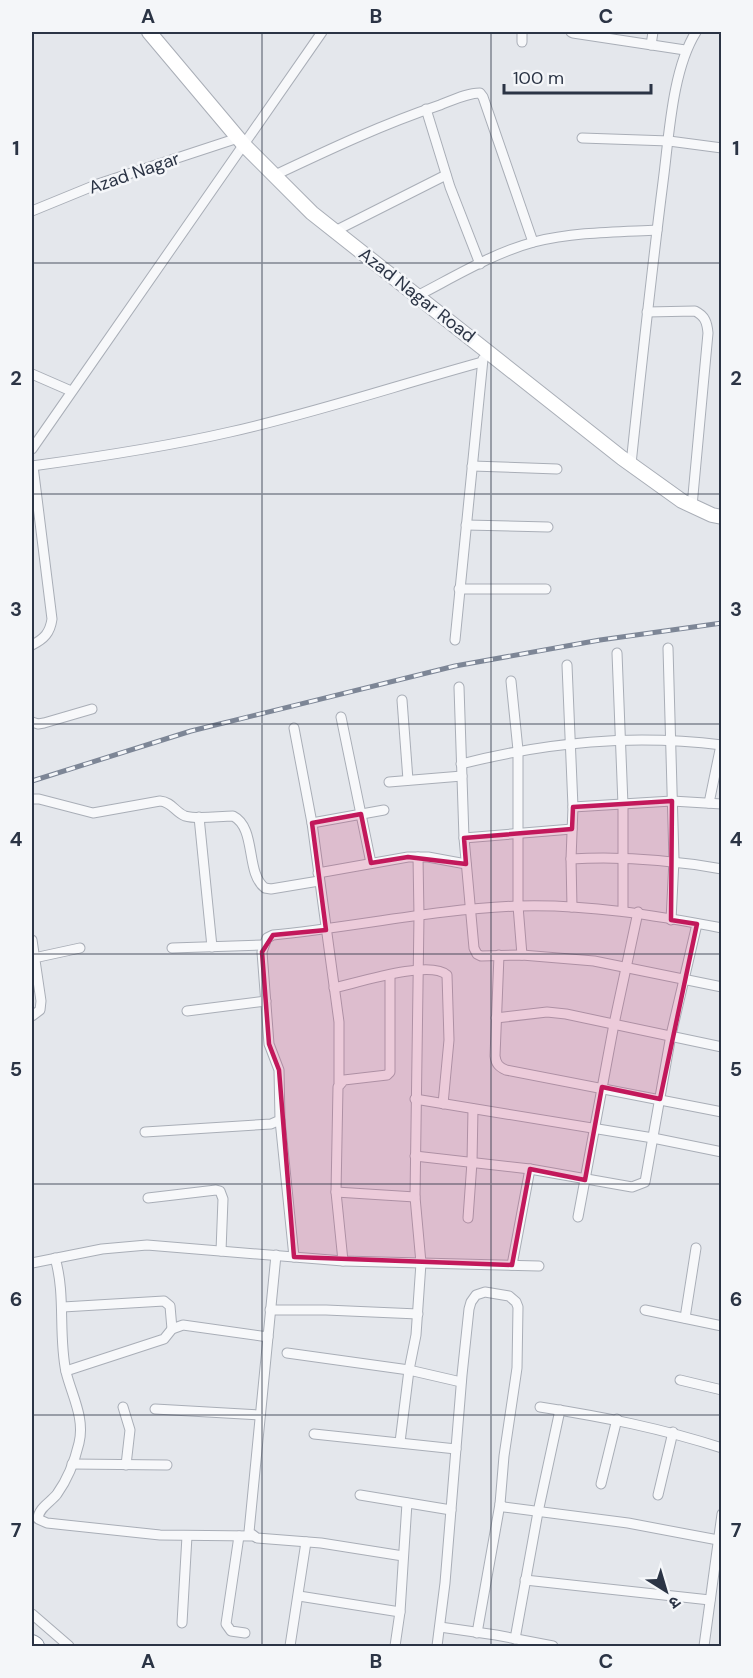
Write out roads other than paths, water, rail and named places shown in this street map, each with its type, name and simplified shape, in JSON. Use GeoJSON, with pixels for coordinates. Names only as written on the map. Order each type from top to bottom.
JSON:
{"type":"FeatureCollection","features":[{"type":"Feature","properties":{"kind":"highway"},"geometry":{"type":"LineString","coordinates":[[32,1644],[35,1647]]}},
{"type":"Feature","properties":{"kind":"street","name":"Azad Nagar Road"},"geometry":{"type":"LineString","coordinates":[[149,32],[241,142],[312,213],[631,464],[682,501],[712,515],[722,517]]}},
{"type":"Feature","properties":{"kind":"street"},"geometry":{"type":"LineString","coordinates":[[32,449],[241,142],[322,32]]}},
{"type":"Feature","properties":{"kind":"street"},"geometry":{"type":"LineString","coordinates":[[522,32],[522,42]]}},
{"type":"Feature","properties":{"kind":"street"},"geometry":{"type":"LineString","coordinates":[[571,32],[685,50]]}},
{"type":"Feature","properties":{"kind":"street"},"geometry":{"type":"LineString","coordinates":[[651,45],[653,32]]}},
{"type":"Feature","properties":{"kind":"street"},"geometry":{"type":"LineString","coordinates":[[631,464],[647,312],[669,141],[680,69],[685,50],[696,32]]}},
{"type":"Feature","properties":{"kind":"street"},"geometry":{"type":"LineString","coordinates":[[273,176],[354,138],[426,110],[480,93],[532,242]]}},
{"type":"Feature","properties":{"kind":"street"},"geometry":{"type":"LineString","coordinates":[[426,110],[446,175],[480,264]]}},
{"type":"Feature","properties":{"kind":"street"},"geometry":{"type":"LineString","coordinates":[[582,138],[669,141],[722,148]]}},
{"type":"Feature","properties":{"kind":"street","name":"Azad Nagar"},"geometry":{"type":"LineString","coordinates":[[32,211],[98,184],[241,142]]}},
{"type":"Feature","properties":{"kind":"street"},"geometry":{"type":"LineString","coordinates":[[336,231],[446,175]]}},
{"type":"Feature","properties":{"kind":"street"},"geometry":{"type":"LineString","coordinates":[[417,296],[480,264],[532,242],[578,234],[657,230]]}},
{"type":"Feature","properties":{"kind":"street"},"geometry":{"type":"LineString","coordinates":[[647,312],[695,311],[702,314],[707,322],[708,333],[692,506]]}},
{"type":"Feature","properties":{"kind":"street"},"geometry":{"type":"LineString","coordinates":[[455,640],[484,348]]}},
{"type":"Feature","properties":{"kind":"street"},"geometry":{"type":"LineString","coordinates":[[32,645],[47,635],[52,619],[32,466],[128,452],[229,432],[330,407],[482,363]]}},
{"type":"Feature","properties":{"kind":"street"},"geometry":{"type":"LineString","coordinates":[[32,374],[71,391]]}},
{"type":"Feature","properties":{"kind":"street"},"geometry":{"type":"LineString","coordinates":[[472,466],[557,469]]}},
{"type":"Feature","properties":{"kind":"street"},"geometry":{"type":"LineString","coordinates":[[466,525],[548,527]]}},
{"type":"Feature","properties":{"kind":"street"},"geometry":{"type":"LineString","coordinates":[[459,589],[546,589]]}},
{"type":"Feature","properties":{"kind":"street"},"geometry":{"type":"LineString","coordinates":[[668,648],[674,860],[671,920]]}},
{"type":"Feature","properties":{"kind":"street"},"geometry":{"type":"LineString","coordinates":[[617,653],[623,805],[623,911]]}},
{"type":"Feature","properties":{"kind":"street"},"geometry":{"type":"LineString","coordinates":[[567,665],[573,807],[572,907]]}},
{"type":"Feature","properties":{"kind":"street"},"geometry":{"type":"LineString","coordinates":[[511,681],[518,750],[518,906],[522,955]]}},
{"type":"Feature","properties":{"kind":"street"},"geometry":{"type":"LineString","coordinates":[[459,687],[464,838],[474,948],[477,954],[584,960],[722,987]]}},
{"type":"Feature","properties":{"kind":"street"},"geometry":{"type":"LineString","coordinates":[[402,700],[408,780]]}},
{"type":"Feature","properties":{"kind":"street"},"geometry":{"type":"LineString","coordinates":[[32,722],[44,723],[92,709]]}},
{"type":"Feature","properties":{"kind":"street"},"geometry":{"type":"LineString","coordinates":[[341,717],[371,863]]}},
{"type":"Feature","properties":{"kind":"street"},"geometry":{"type":"LineString","coordinates":[[294,728],[312,823],[340,1037],[336,1192],[344,1261]]}},
{"type":"Feature","properties":{"kind":"street"},"geometry":{"type":"LineString","coordinates":[[461,764],[518,750],[570,742],[620,740],[721,745],[709,803]]}},
{"type":"Feature","properties":{"kind":"street"},"geometry":{"type":"LineString","coordinates":[[389,782],[462,776]]}},
{"type":"Feature","properties":{"kind":"street"},"geometry":{"type":"LineString","coordinates":[[32,800],[39,799],[93,813],[166,802],[183,815],[233,816],[239,819],[245,830],[258,879],[265,888],[271,889],[371,863],[408,857],[466,864]]}},
{"type":"Feature","properties":{"kind":"street"},"geometry":{"type":"LineString","coordinates":[[573,807],[672,801],[722,804]]}},
{"type":"Feature","properties":{"kind":"street"},"geometry":{"type":"LineString","coordinates":[[312,823],[384,810]]}},
{"type":"Feature","properties":{"kind":"street"},"geometry":{"type":"LineString","coordinates":[[199,817],[212,947]]}},
{"type":"Feature","properties":{"kind":"street"},"geometry":{"type":"LineString","coordinates":[[464,838],[572,830]]}},
{"type":"Feature","properties":{"kind":"street"},"geometry":{"type":"LineString","coordinates":[[400,1442],[418,1314],[421,1263],[415,1197],[418,857]]}},
{"type":"Feature","properties":{"kind":"street"},"geometry":{"type":"LineString","coordinates":[[571,859],[606,857],[674,860],[722,869]]}},
{"type":"Feature","properties":{"kind":"street"},"geometry":{"type":"LineString","coordinates":[[294,1257],[280,1119],[279,1070],[269,1044],[263,945],[267,938],[273,935],[326,930],[470,909],[518,906],[638,912],[722,928]]}},
{"type":"Feature","properties":{"kind":"street"},"geometry":{"type":"LineString","coordinates":[[578,1217],[614,1024],[638,912]]}},
{"type":"Feature","properties":{"kind":"street"},"geometry":{"type":"LineString","coordinates":[[415,1156],[530,1169],[632,1187],[645,1182],[648,1176],[671,1035],[686,979],[697,924]]}},
{"type":"Feature","properties":{"kind":"street"},"geometry":{"type":"LineString","coordinates":[[32,940],[41,1001],[40,1010],[32,1016]]}},
{"type":"Feature","properties":{"kind":"street"},"geometry":{"type":"LineString","coordinates":[[172,948],[263,945]]}},
{"type":"Feature","properties":{"kind":"street"},"geometry":{"type":"LineString","coordinates":[[34,958],[80,948]]}},
{"type":"Feature","properties":{"kind":"street"},"geometry":{"type":"LineString","coordinates":[[500,955],[495,1056],[496,1063],[500,1067],[721,1110]]}},
{"type":"Feature","properties":{"kind":"street"},"geometry":{"type":"LineString","coordinates":[[334,988],[418,969],[439,970],[447,975],[449,1040],[443,1104]]}},
{"type":"Feature","properties":{"kind":"street"},"geometry":{"type":"LineString","coordinates":[[339,1083],[350,1078],[387,1075],[390,1072],[390,976]]}},
{"type":"Feature","properties":{"kind":"street"},"geometry":{"type":"LineString","coordinates":[[187,1011],[266,1001]]}},
{"type":"Feature","properties":{"kind":"street"},"geometry":{"type":"LineString","coordinates":[[496,1018],[547,1012],[722,1047]]}},
{"type":"Feature","properties":{"kind":"street"},"geometry":{"type":"LineString","coordinates":[[415,1099],[653,1138],[722,1152]]}},
{"type":"Feature","properties":{"kind":"street"},"geometry":{"type":"LineString","coordinates":[[468,1218],[473,1109]]}},
{"type":"Feature","properties":{"kind":"street"},"geometry":{"type":"LineString","coordinates":[[145,1132],[271,1124],[280,1119]]}},
{"type":"Feature","properties":{"kind":"street"},"geometry":{"type":"LineString","coordinates":[[512,1265],[530,1169]]}},
{"type":"Feature","properties":{"kind":"street"},"geometry":{"type":"LineString","coordinates":[[148,1198],[220,1191],[223,1199],[221,1251]]}},
{"type":"Feature","properties":{"kind":"street"},"geometry":{"type":"LineString","coordinates":[[336,1192],[415,1197]]}},
{"type":"Feature","properties":{"kind":"street"},"geometry":{"type":"LineString","coordinates":[[32,1263],[127,1246],[344,1261],[539,1266]]}},
{"type":"Feature","properties":{"kind":"street"},"geometry":{"type":"LineString","coordinates":[[685,1318],[696,1248]]}},
{"type":"Feature","properties":{"kind":"street"},"geometry":{"type":"LineString","coordinates":[[253,1536],[248,1528],[276,1255]]}},
{"type":"Feature","properties":{"kind":"street"},"geometry":{"type":"LineString","coordinates":[[55,1258],[60,1275],[66,1371],[80,1420],[80,1440],[72,1464],[58,1491],[38,1514],[38,1519],[126,1533],[253,1536],[403,1556]]}},
{"type":"Feature","properties":{"kind":"street"},"geometry":{"type":"LineString","coordinates":[[437,1647],[461,1382],[471,1302],[476,1295],[485,1292],[513,1298],[519,1314],[517,1368],[504,1456],[500,1504],[477,1633]]}},
{"type":"Feature","properties":{"kind":"street"},"geometry":{"type":"LineString","coordinates":[[63,1307],[164,1301],[170,1305],[172,1329]]}},
{"type":"Feature","properties":{"kind":"street"},"geometry":{"type":"LineString","coordinates":[[270,1310],[418,1314]]}},
{"type":"Feature","properties":{"kind":"street"},"geometry":{"type":"LineString","coordinates":[[645,1310],[722,1326]]}},
{"type":"Feature","properties":{"kind":"street"},"geometry":{"type":"LineString","coordinates":[[66,1371],[164,1339],[172,1329],[183,1324],[268,1337]]}},
{"type":"Feature","properties":{"kind":"street"},"geometry":{"type":"LineString","coordinates":[[287,1353],[409,1370],[461,1382]]}},
{"type":"Feature","properties":{"kind":"street"},"geometry":{"type":"LineString","coordinates":[[680,1380],[722,1390]]}},
{"type":"Feature","properties":{"kind":"street"},"geometry":{"type":"LineString","coordinates":[[123,1407],[130,1430],[126,1465]]}},
{"type":"Feature","properties":{"kind":"street"},"geometry":{"type":"LineString","coordinates":[[540,1407],[617,1419],[673,1432],[722,1448]]}},
{"type":"Feature","properties":{"kind":"street"},"geometry":{"type":"LineString","coordinates":[[155,1409],[260,1415]]}},
{"type":"Feature","properties":{"kind":"street"},"geometry":{"type":"LineString","coordinates":[[515,1639],[538,1512],[560,1410]]}},
{"type":"Feature","properties":{"kind":"street"},"geometry":{"type":"LineString","coordinates":[[601,1484],[617,1419]]}},
{"type":"Feature","properties":{"kind":"street"},"geometry":{"type":"LineString","coordinates":[[658,1495],[673,1432]]}},
{"type":"Feature","properties":{"kind":"street"},"geometry":{"type":"LineString","coordinates":[[314,1434],[456,1449]]}},
{"type":"Feature","properties":{"kind":"street"},"geometry":{"type":"LineString","coordinates":[[72,1464],[167,1465]]}},
{"type":"Feature","properties":{"kind":"street"},"geometry":{"type":"LineString","coordinates":[[360,1495],[451,1510]]}},
{"type":"Feature","properties":{"kind":"street"},"geometry":{"type":"LineString","coordinates":[[395,1647],[400,1612],[407,1503]]}},
{"type":"Feature","properties":{"kind":"street"},"geometry":{"type":"LineString","coordinates":[[500,1504],[504,1507],[538,1512],[628,1522],[718,1540]]}},
{"type":"Feature","properties":{"kind":"street"},"geometry":{"type":"LineString","coordinates":[[704,1647],[722,1514]]}},
{"type":"Feature","properties":{"kind":"street"},"geometry":{"type":"LineString","coordinates":[[182,1623],[187,1536]]}},
{"type":"Feature","properties":{"kind":"street"},"geometry":{"type":"LineString","coordinates":[[239,1536],[226,1624],[231,1631],[245,1633]]}},
{"type":"Feature","properties":{"kind":"street"},"geometry":{"type":"LineString","coordinates":[[290,1647],[306,1542]]}},
{"type":"Feature","properties":{"kind":"street"},"geometry":{"type":"LineString","coordinates":[[525,1580],[710,1600]]}},
{"type":"Feature","properties":{"kind":"street"},"geometry":{"type":"LineString","coordinates":[[299,1596],[400,1612]]}},
{"type":"Feature","properties":{"kind":"street"},"geometry":{"type":"LineString","coordinates":[[32,1614],[69,1647]]}},
{"type":"Feature","properties":{"kind":"street"},"geometry":{"type":"LineString","coordinates":[[440,1627],[554,1647]]}},
{"type":"Feature","properties":{"kind":"railway"},"geometry":{"type":"LineString","coordinates":[[32,781],[191,731],[455,666],[600,640],[722,623]]}}]}
